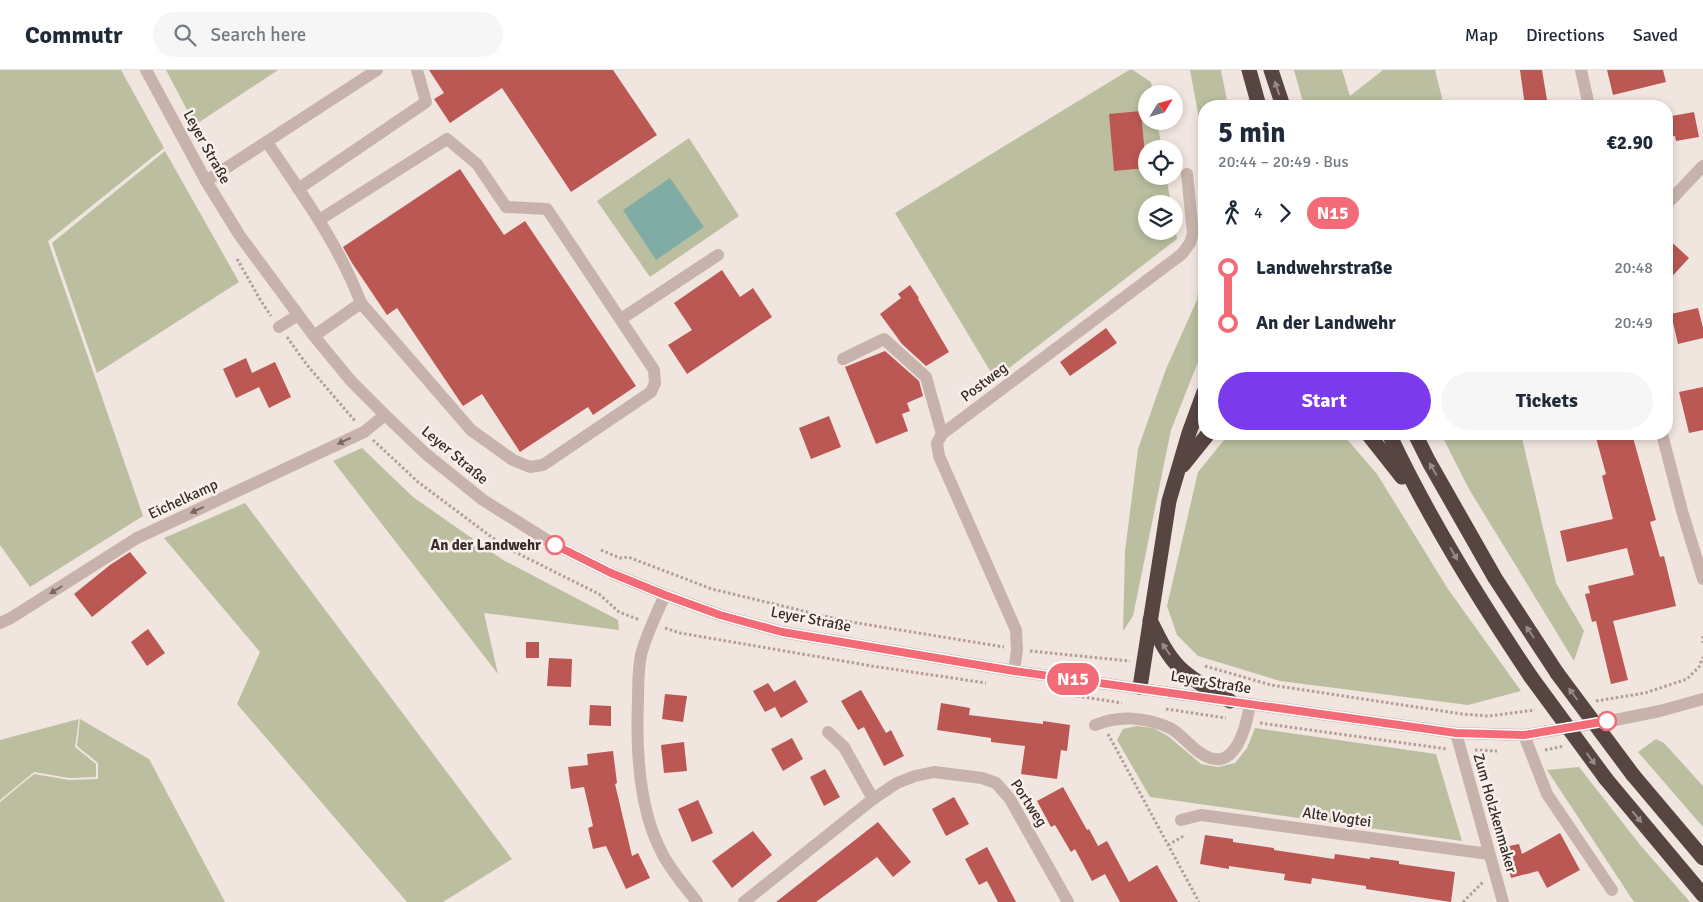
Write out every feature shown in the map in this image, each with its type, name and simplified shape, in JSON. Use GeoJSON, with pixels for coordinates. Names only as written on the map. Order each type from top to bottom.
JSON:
{"type":"FeatureCollection","features":[{"type":"Feature","properties":{"kind":"highway"},"geometry":{"type":"LineString","coordinates":[[1247,70],[1249,100]]}},
{"type":"Feature","properties":{"kind":"highway"},"geometry":{"type":"LineString","coordinates":[[1247,70],[1257,100]]}},
{"type":"Feature","properties":{"kind":"highway"},"geometry":{"type":"LineString","coordinates":[[1271,70],[1281,100]]}},
{"type":"Feature","properties":{"kind":"highway"},"geometry":{"type":"LineString","coordinates":[[1140,687],[1169,501],[1198,408]]}},
{"type":"Feature","properties":{"kind":"highway"},"geometry":{"type":"LineString","coordinates":[[1179,470],[1203,440]]}},
{"type":"Feature","properties":{"kind":"highway"},"geometry":{"type":"LineString","coordinates":[[1373,440],[1429,512]]}},
{"type":"Feature","properties":{"kind":"highway"},"geometry":{"type":"LineString","coordinates":[[1392,440],[1429,512],[1483,606],[1531,677],[1606,779],[1703,895]]}},
{"type":"Feature","properties":{"kind":"highway"},"geometry":{"type":"LineString","coordinates":[[1418,440],[1494,578],[1558,673],[1634,775],[1703,858]]}},
{"type":"Feature","properties":{"kind":"highway"},"geometry":{"type":"LineString","coordinates":[[1150,620],[1162,644],[1178,666],[1196,681],[1230,701]]}},
{"type":"Feature","properties":{"kind":"street","name":"Leyer Straße"},"geometry":{"type":"LineString","coordinates":[[146,70],[206,182],[240,236],[314,336],[385,415],[426,454],[483,500],[555,545],[611,573],[665,595],[720,615],[782,632],[1014,671],[1140,687],[1456,733],[1524,735],[1660,711],[1703,699]]}},
{"type":"Feature","properties":{"kind":"street"},"geometry":{"type":"LineString","coordinates":[[206,182],[377,70]]}},
{"type":"Feature","properties":{"kind":"street"},"geometry":{"type":"LineString","coordinates":[[298,189],[426,102],[417,70]]}},
{"type":"Feature","properties":{"kind":"street"},"geometry":{"type":"LineString","coordinates":[[1581,70],[1588,100]]}},
{"type":"Feature","properties":{"kind":"street"},"geometry":{"type":"LineString","coordinates":[[267,142],[320,220],[362,303],[471,430],[513,460],[530,467],[544,465],[651,392],[655,383],[654,370],[547,209],[506,207],[476,164],[447,140],[320,220]]}},
{"type":"Feature","properties":{"kind":"street"},"geometry":{"type":"LineString","coordinates":[[1673,198],[1703,166]]}},
{"type":"Feature","properties":{"kind":"street","name":"Postweg"},"geometry":{"type":"LineString","coordinates":[[942,434],[1182,254],[1190,243],[1193,233],[1187,174]]}},
{"type":"Feature","properties":{"kind":"street"},"geometry":{"type":"LineString","coordinates":[[621,319],[718,256]]}},
{"type":"Feature","properties":{"kind":"street"},"geometry":{"type":"LineString","coordinates":[[314,336],[362,303]]}},
{"type":"Feature","properties":{"kind":"street"},"geometry":{"type":"LineString","coordinates":[[279,327],[298,315]]}},
{"type":"Feature","properties":{"kind":"street"},"geometry":{"type":"LineString","coordinates":[[843,359],[884,339],[926,377],[942,434],[938,443],[939,456],[1016,630],[1017,650],[1014,671]]}},
{"type":"Feature","properties":{"kind":"street","name":"Eichelkamp"},"geometry":{"type":"LineString","coordinates":[[0,623],[11,618],[137,538],[364,432],[385,415]]}},
{"type":"Feature","properties":{"kind":"street"},"geometry":{"type":"LineString","coordinates":[[1664,440],[1682,511],[1703,579]]}},
{"type":"Feature","properties":{"kind":"street"},"geometry":{"type":"LineString","coordinates":[[665,595],[641,656],[637,727],[643,795],[650,822],[662,852],[678,878],[697,902]]}},
{"type":"Feature","properties":{"kind":"street"},"geometry":{"type":"LineString","coordinates":[[1098,723],[1116,718],[1136,718],[1154,722],[1171,729],[1201,754],[1213,759],[1224,758],[1234,752],[1240,742],[1250,704]]}},
{"type":"Feature","properties":{"kind":"street"},"geometry":{"type":"LineString","coordinates":[[828,732],[844,747],[873,799]]}},
{"type":"Feature","properties":{"kind":"street","name":"Zum Holzkenmaker"},"geometry":{"type":"LineString","coordinates":[[1456,733],[1503,902]]}},
{"type":"Feature","properties":{"kind":"street"},"geometry":{"type":"LineString","coordinates":[[1524,735],[1547,794],[1612,890]]}},
{"type":"Feature","properties":{"kind":"street","name":"Portweg"},"geometry":{"type":"LineString","coordinates":[[744,902],[873,799],[896,783],[934,772],[982,778],[996,783],[1010,799],[1068,902]]}},
{"type":"Feature","properties":{"kind":"street","name":"Alte Vogtei"},"geometry":{"type":"LineString","coordinates":[[1181,820],[1201,814],[1489,854]]}},
{"type":"Feature","properties":{"kind":"path"},"geometry":{"type":"LineString","coordinates":[[596,547],[620,558],[628,557],[712,589],[846,621],[1017,650],[1144,662]]}},
{"type":"Feature","properties":{"kind":"path"},"geometry":{"type":"LineString","coordinates":[[1703,636],[1703,643]]}},
{"type":"Feature","properties":{"kind":"path"},"geometry":{"type":"LineString","coordinates":[[1587,702],[1646,693],[1687,679],[1699,667],[1703,657]]}},
{"type":"Feature","properties":{"kind":"path"},"geometry":{"type":"LineString","coordinates":[[1178,666],[1192,662],[1271,686],[1462,714],[1489,716],[1538,709]]}},
{"type":"Feature","properties":{"kind":"path"},"geometry":{"type":"LineString","coordinates":[[1098,723],[1200,902]]}},
{"type":"Feature","properties":{"kind":"path"},"geometry":{"type":"LineString","coordinates":[[1463,902],[1494,870]]}},
{"type":"Feature","properties":{"kind":"green space"},"geometry":{"type":"Polygon","coordinates":[[[0,70],[121,70],[164,148],[48,241],[143,516],[30,587],[0,545],[0,70]]]}},
{"type":"Feature","properties":{"kind":"green space"},"geometry":{"type":"Polygon","coordinates":[[[166,70],[278,70],[195,125],[166,70]]]}},
{"type":"Feature","properties":{"kind":"green space"},"geometry":{"type":"Polygon","coordinates":[[[1129,70],[1133,70],[1151,82],[1152,85],[1138,85],[1138,130],[1159,130],[1160,140],[1138,140],[1138,185],[1168,185],[1169,195],[1138,195],[1138,240],[1176,240],[995,379],[895,213],[1129,70]]]}},
{"type":"Feature","properties":{"kind":"green space"},"geometry":{"type":"Polygon","coordinates":[[[1190,70],[1221,70],[1227,100],[1198,100],[1198,114],[1190,70]]]}},
{"type":"Feature","properties":{"kind":"green space"},"geometry":{"type":"Polygon","coordinates":[[[1294,70],[1342,70],[1350,96],[1383,70],[1435,70],[1442,100],[1302,100],[1294,70]]]}},
{"type":"Feature","properties":{"kind":"green space"},"geometry":{"type":"Polygon","coordinates":[[[689,138],[739,216],[650,277],[597,201],[689,138]]]}},
{"type":"Feature","properties":{"kind":"green space"},"geometry":{"type":"Polygon","coordinates":[[[165,151],[239,282],[97,373],[52,243],[165,151]]]}},
{"type":"Feature","properties":{"kind":"green space"},"geometry":{"type":"Polygon","coordinates":[[[1198,292],[1198,362],[1171,430],[1133,616],[1123,631],[1125,551],[1138,449],[1166,369],[1197,300],[1198,292]]]}},
{"type":"Feature","properties":{"kind":"green space"},"geometry":{"type":"Polygon","coordinates":[[[1224,440],[1348,440],[1377,474],[1448,589],[1521,691],[1468,705],[1280,681],[1198,656],[1177,635],[1167,606],[1198,472],[1224,440]]]}},
{"type":"Feature","properties":{"kind":"green space"},"geometry":{"type":"Polygon","coordinates":[[[1444,440],[1522,440],[1556,583],[1584,631],[1574,661],[1469,489],[1444,440]]]}},
{"type":"Feature","properties":{"kind":"green space"},"geometry":{"type":"Polygon","coordinates":[[[362,448],[413,497],[503,560],[618,620],[619,630],[484,613],[498,674],[333,461],[362,448]]]}},
{"type":"Feature","properties":{"kind":"green space"},"geometry":{"type":"Polygon","coordinates":[[[245,503],[512,859],[443,902],[407,902],[237,704],[260,652],[164,538],[245,503]]]}},
{"type":"Feature","properties":{"kind":"green space"},"geometry":{"type":"Polygon","coordinates":[[[79,719],[75,747],[96,764],[96,777],[69,778],[34,772],[0,800],[0,740],[79,719]]]}},
{"type":"Feature","properties":{"kind":"green space"},"geometry":{"type":"Polygon","coordinates":[[[80,719],[149,759],[225,902],[0,902],[0,802],[34,774],[69,780],[98,779],[98,763],[77,746],[80,719]]]}},
{"type":"Feature","properties":{"kind":"green space"},"geometry":{"type":"Polygon","coordinates":[[[1137,726],[1153,728],[1168,736],[1201,764],[1218,767],[1235,763],[1247,748],[1255,728],[1436,754],[1462,841],[1150,797],[1117,740],[1123,729],[1137,726]]]}},
{"type":"Feature","properties":{"kind":"green space"},"geometry":{"type":"Polygon","coordinates":[[[1656,739],[1664,743],[1703,786],[1703,827],[1638,752],[1656,739]]]}},
{"type":"Feature","properties":{"kind":"green space"},"geometry":{"type":"Polygon","coordinates":[[[1579,767],[1641,846],[1690,902],[1634,902],[1547,770],[1579,767]]]}},
{"type":"Feature","properties":{"kind":"water"},"geometry":{"type":"Polygon","coordinates":[[[670,178],[704,227],[656,260],[623,210],[670,178]]]}},
{"type":"Feature","properties":{"kind":"building"},"geometry":{"type":"Polygon","coordinates":[[[429,70],[613,70],[657,135],[571,192],[502,88],[450,123],[434,99],[444,93],[429,70]]]}},
{"type":"Feature","properties":{"kind":"building"},"geometry":{"type":"Polygon","coordinates":[[[1520,70],[1542,70],[1547,100],[1524,100],[1520,70]]]}},
{"type":"Feature","properties":{"kind":"building"},"geometry":{"type":"Polygon","coordinates":[[[1607,70],[1663,70],[1666,82],[1613,95],[1607,70]]]}},
{"type":"Feature","properties":{"kind":"building"},"geometry":{"type":"Polygon","coordinates":[[[1138,111],[1138,130],[1143,130],[1144,140],[1138,140],[1138,169],[1114,171],[1109,114],[1138,111]]]}},
{"type":"Feature","properties":{"kind":"building"},"geometry":{"type":"Polygon","coordinates":[[[1694,112],[1699,137],[1676,141],[1675,136],[1673,136],[1673,116],[1694,112]]]}},
{"type":"Feature","properties":{"kind":"building"},"geometry":{"type":"Polygon","coordinates":[[[460,169],[504,235],[525,221],[636,386],[593,415],[588,407],[520,452],[482,394],[463,406],[397,308],[387,315],[343,247],[460,169]]]}},
{"type":"Feature","properties":{"kind":"building"},"geometry":{"type":"Polygon","coordinates":[[[1673,243],[1689,258],[1673,275],[1673,243]]]}},
{"type":"Feature","properties":{"kind":"building"},"geometry":{"type":"Polygon","coordinates":[[[722,270],[740,297],[753,288],[772,317],[687,374],[668,345],[692,330],[674,303],[722,270]]]}},
{"type":"Feature","properties":{"kind":"building"},"geometry":{"type":"Polygon","coordinates":[[[910,285],[949,352],[926,366],[902,344],[880,314],[901,298],[898,294],[910,285]]]}},
{"type":"Feature","properties":{"kind":"building"},"geometry":{"type":"Polygon","coordinates":[[[1698,308],[1703,328],[1703,338],[1678,344],[1673,314],[1698,308]]]}},
{"type":"Feature","properties":{"kind":"building"},"geometry":{"type":"Polygon","coordinates":[[[1106,328],[1117,343],[1070,376],[1060,362],[1106,328]]]}},
{"type":"Feature","properties":{"kind":"building"},"geometry":{"type":"Polygon","coordinates":[[[885,351],[919,381],[923,396],[907,403],[910,411],[902,414],[908,431],[876,444],[845,367],[885,351]]]}},
{"type":"Feature","properties":{"kind":"building"},"geometry":{"type":"Polygon","coordinates":[[[246,358],[252,373],[275,362],[291,397],[269,408],[259,387],[236,398],[223,369],[246,358]]]}},
{"type":"Feature","properties":{"kind":"building"},"geometry":{"type":"Polygon","coordinates":[[[1703,387],[1703,430],[1689,433],[1679,392],[1703,387]]]}},
{"type":"Feature","properties":{"kind":"building"},"geometry":{"type":"Polygon","coordinates":[[[829,416],[841,447],[811,459],[799,428],[829,416]]]}},
{"type":"Feature","properties":{"kind":"building"},"geometry":{"type":"Polygon","coordinates":[[[1597,440],[1634,440],[1656,520],[1650,522],[1660,557],[1664,556],[1676,606],[1613,621],[1628,680],[1611,684],[1596,621],[1592,622],[1585,594],[1590,593],[1588,586],[1634,575],[1627,548],[1567,562],[1560,531],[1613,519],[1602,476],[1606,474],[1597,440]]]}},
{"type":"Feature","properties":{"kind":"building"},"geometry":{"type":"Polygon","coordinates":[[[130,552],[147,573],[92,617],[74,594],[110,565],[130,552]]]}},
{"type":"Feature","properties":{"kind":"building"},"geometry":{"type":"Polygon","coordinates":[[[148,629],[165,653],[147,666],[131,642],[148,629]]]}},
{"type":"Feature","properties":{"kind":"building"},"geometry":{"type":"Polygon","coordinates":[[[526,642],[539,642],[539,658],[526,658],[526,642]]]}},
{"type":"Feature","properties":{"kind":"building"},"geometry":{"type":"Polygon","coordinates":[[[549,658],[572,659],[571,687],[547,686],[549,658]]]}},
{"type":"Feature","properties":{"kind":"building"},"geometry":{"type":"Polygon","coordinates":[[[795,680],[808,702],[781,718],[775,707],[765,712],[753,691],[768,683],[774,692],[795,680]]]}},
{"type":"Feature","properties":{"kind":"building"},"geometry":{"type":"Polygon","coordinates":[[[861,690],[886,733],[891,730],[904,756],[884,766],[864,727],[858,730],[841,701],[861,690]]]}},
{"type":"Feature","properties":{"kind":"building"},"geometry":{"type":"Polygon","coordinates":[[[665,694],[687,696],[683,722],[662,719],[665,694]]]}},
{"type":"Feature","properties":{"kind":"building"},"geometry":{"type":"Polygon","coordinates":[[[941,703],[970,708],[969,715],[1043,724],[1043,721],[1070,725],[1067,751],[1061,750],[1057,779],[1021,774],[1025,746],[991,742],[991,738],[937,730],[941,703]]]}},
{"type":"Feature","properties":{"kind":"building"},"geometry":{"type":"Polygon","coordinates":[[[590,705],[611,706],[611,726],[589,725],[590,705]]]}},
{"type":"Feature","properties":{"kind":"building"},"geometry":{"type":"Polygon","coordinates":[[[792,738],[803,759],[783,771],[771,749],[792,738]]]}},
{"type":"Feature","properties":{"kind":"building"},"geometry":{"type":"Polygon","coordinates":[[[684,742],[687,771],[664,773],[661,745],[684,742]]]}},
{"type":"Feature","properties":{"kind":"building"},"geometry":{"type":"Polygon","coordinates":[[[613,751],[617,783],[615,784],[632,856],[638,853],[650,878],[626,889],[606,846],[593,849],[588,828],[593,826],[584,787],[571,789],[568,767],[588,765],[587,754],[613,751]]]}},
{"type":"Feature","properties":{"kind":"building"},"geometry":{"type":"Polygon","coordinates":[[[825,769],[840,797],[824,806],[810,777],[825,769]]]}},
{"type":"Feature","properties":{"kind":"building"},"geometry":{"type":"Polygon","coordinates":[[[1063,787],[1098,846],[1107,841],[1129,882],[1157,865],[1178,902],[1120,902],[1105,874],[1092,881],[1075,849],[1071,852],[1055,825],[1051,827],[1037,801],[1063,787]]]}},
{"type":"Feature","properties":{"kind":"building"},"geometry":{"type":"Polygon","coordinates":[[[954,797],[969,824],[946,836],[932,809],[954,797]]]}},
{"type":"Feature","properties":{"kind":"building"},"geometry":{"type":"Polygon","coordinates":[[[698,800],[713,833],[692,842],[678,809],[698,800]]]}},
{"type":"Feature","properties":{"kind":"building"},"geometry":{"type":"Polygon","coordinates":[[[878,822],[911,862],[893,877],[877,857],[816,902],[776,902],[878,822]]]}},
{"type":"Feature","properties":{"kind":"building"},"geometry":{"type":"Polygon","coordinates":[[[753,831],[772,855],[732,888],[712,861],[753,831]]]}},
{"type":"Feature","properties":{"kind":"building"},"geometry":{"type":"Polygon","coordinates":[[[1560,833],[1580,870],[1547,888],[1538,871],[1511,878],[1504,847],[1519,844],[1522,854],[1560,833]]]}},
{"type":"Feature","properties":{"kind":"building"},"geometry":{"type":"Polygon","coordinates":[[[1205,835],[1233,839],[1233,842],[1274,848],[1274,850],[1334,859],[1335,854],[1370,859],[1370,857],[1399,861],[1399,864],[1455,872],[1451,902],[1366,889],[1366,886],[1312,878],[1311,884],[1284,880],[1285,874],[1229,866],[1229,869],[1200,864],[1205,835]]]}},
{"type":"Feature","properties":{"kind":"building"},"geometry":{"type":"Polygon","coordinates":[[[987,847],[1016,902],[998,902],[987,881],[979,885],[965,859],[987,847]]]}},
{"type":"Feature","properties":{"kind":"bus line","name":"N15"},"geometry":{"type":"LineString","coordinates":[[555,545],[611,573],[720,615],[782,632],[1014,671],[1140,687],[1456,733],[1524,735],[1607,721]]}},
{"type":"Feature","properties":{"kind":"place","name":"An der Landwehr"},"geometry":{"type":"Point","coordinates":[555,545]}}]}
